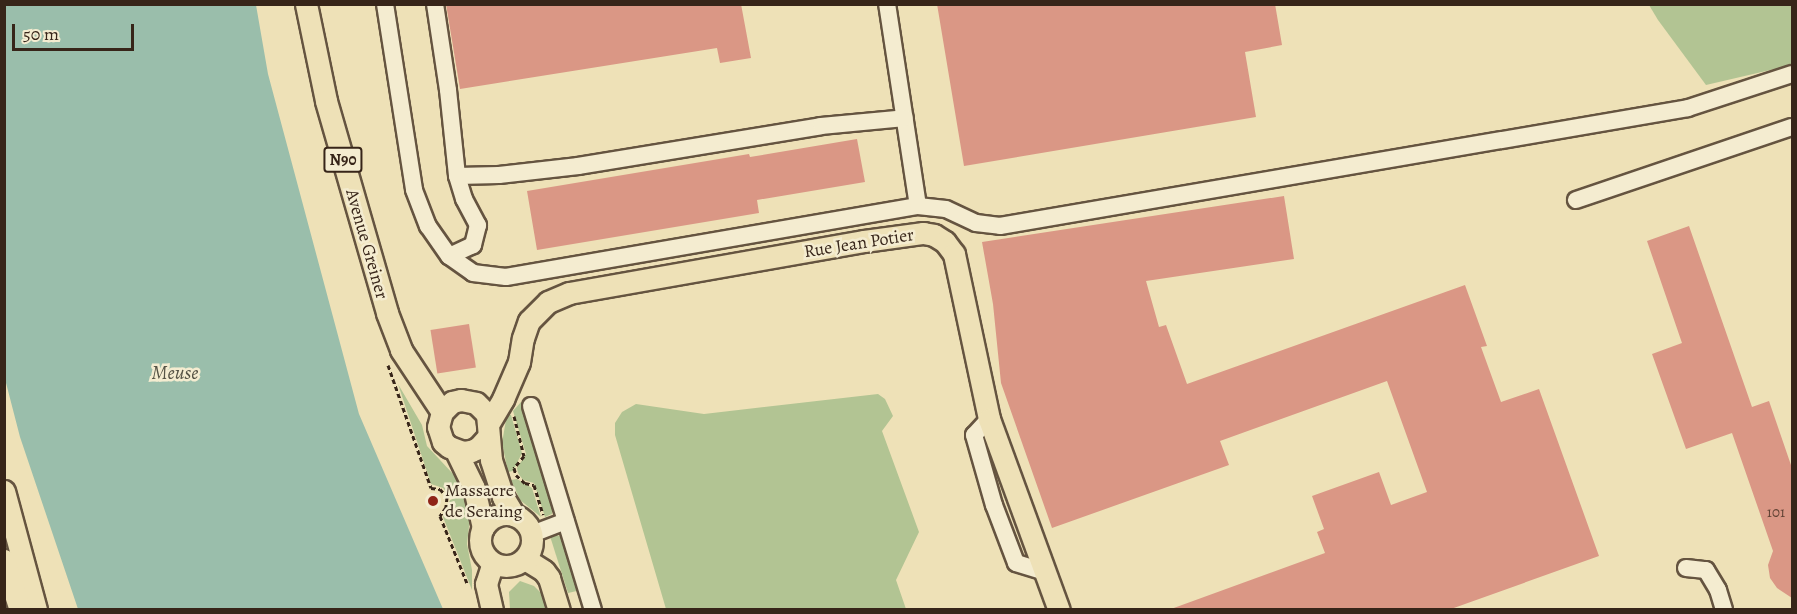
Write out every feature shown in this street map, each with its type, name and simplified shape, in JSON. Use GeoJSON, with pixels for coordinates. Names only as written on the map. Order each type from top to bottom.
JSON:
{"type":"FeatureCollection","features":[{"type":"Feature","properties":{"kind":"main road","name":"Avenue Greiner"},"geometry":{"type":"LineString","coordinates":[[306,4],[326,101],[393,332],[415,374],[454,405]]}},
{"type":"Feature","properties":{"kind":"main road","name":"Rue Jean Potier"},"geometry":{"type":"LineString","coordinates":[[489,429],[519,362],[523,338],[530,321],[548,302],[569,293],[756,259],[923,233],[945,242],[954,254],[989,419],[1059,609]]}},
{"type":"Feature","properties":{"kind":"main road"},"geometry":{"type":"LineString","coordinates":[[489,429],[478,448],[463,452],[456,451],[443,442],[439,420],[454,405],[512,378]]}},
{"type":"Feature","properties":{"kind":"main road"},"geometry":{"type":"LineString","coordinates":[[454,405],[482,408],[489,429],[498,480],[514,515],[539,531],[525,559],[510,567],[493,563],[483,552],[480,536],[483,528],[496,516],[514,515]]}},
{"type":"Feature","properties":{"kind":"main road"},"geometry":{"type":"LineString","coordinates":[[456,451],[474,488],[483,528]]}},
{"type":"Feature","properties":{"kind":"main road"},"geometry":{"type":"LineString","coordinates":[[7,501],[36,609]]}},
{"type":"Feature","properties":{"kind":"main road"},"geometry":{"type":"LineString","coordinates":[[7,501],[24,536],[49,609]]}},
{"type":"Feature","properties":{"kind":"main road"},"geometry":{"type":"LineString","coordinates":[[525,559],[538,566],[549,578],[558,609]]}},
{"type":"Feature","properties":{"kind":"main road"},"geometry":{"type":"LineString","coordinates":[[4,560],[20,609]]}},
{"type":"Feature","properties":{"kind":"main road"},"geometry":{"type":"LineString","coordinates":[[492,609],[486,584],[493,563]]}},
{"type":"Feature","properties":{"kind":"lane"},"geometry":{"type":"LineString","coordinates":[[384,4],[414,190],[428,226],[448,256],[473,273],[506,278],[918,206],[946,209],[976,223],[1000,226],[1688,108],[1792,74]]}},
{"type":"Feature","properties":{"kind":"lane"},"geometry":{"type":"LineString","coordinates":[[435,4],[448,90],[457,176],[464,199],[478,225],[473,245],[448,256]]}},
{"type":"Feature","properties":{"kind":"lane"},"geometry":{"type":"LineString","coordinates":[[887,4],[918,206]]}},
{"type":"Feature","properties":{"kind":"lane"},"geometry":{"type":"LineString","coordinates":[[457,176],[500,175],[578,166],[821,126],[905,118]]}},
{"type":"Feature","properties":{"kind":"lane"},"geometry":{"type":"LineString","coordinates":[[1576,200],[1792,127]]}},
{"type":"Feature","properties":{"kind":"lane"},"geometry":{"type":"LineString","coordinates":[[531,406],[593,609]]}},
{"type":"Feature","properties":{"kind":"lane"},"geometry":{"type":"LineString","coordinates":[[539,531],[566,521]]}},
{"type":"Feature","properties":{"kind":"lane"},"geometry":{"type":"LineString","coordinates":[[1686,568],[1706,570],[1718,590],[1724,609]]}},
{"type":"Feature","properties":{"kind":"path"},"geometry":{"type":"LineString","coordinates":[[387,364],[431,488],[440,489],[447,497],[446,507],[440,516],[469,589]]}},
{"type":"Feature","properties":{"kind":"path"},"geometry":{"type":"LineString","coordinates":[[512,410],[524,456],[514,468],[516,475],[525,483],[534,485],[539,531]]}},
{"type":"Feature","properties":{"kind":"shaded area"},"geometry":{"type":"Polygon","coordinates":[[[1649,5],[1792,5],[1792,65],[1706,85],[1649,5]]]}},
{"type":"Feature","properties":{"kind":"shaded area"},"geometry":{"type":"Polygon","coordinates":[[[398,384],[422,425],[427,446],[454,475],[460,489],[447,493],[443,488],[431,484],[398,384]]]}},
{"type":"Feature","properties":{"kind":"shaded area"},"geometry":{"type":"Polygon","coordinates":[[[878,394],[885,399],[893,416],[882,431],[919,532],[896,580],[906,609],[666,609],[615,435],[615,423],[622,412],[636,404],[704,414],[878,394]]]}},
{"type":"Feature","properties":{"kind":"shaded area"},"geometry":{"type":"Polygon","coordinates":[[[521,402],[553,498],[552,514],[545,517],[534,483],[523,480],[518,473],[517,468],[526,454],[513,411],[521,402]]]}},
{"type":"Feature","properties":{"kind":"shaded area"},"geometry":{"type":"Polygon","coordinates":[[[507,414],[511,415],[522,453],[513,471],[508,472],[502,443],[507,414]]]}},
{"type":"Feature","properties":{"kind":"shaded area"},"geometry":{"type":"Polygon","coordinates":[[[517,479],[532,488],[541,517],[520,500],[511,480],[517,479]]]}},
{"type":"Feature","properties":{"kind":"shaded area"},"geometry":{"type":"Polygon","coordinates":[[[463,495],[470,518],[467,544],[472,570],[472,590],[443,517],[450,500],[463,495]]]}},
{"type":"Feature","properties":{"kind":"shaded area"},"geometry":{"type":"Polygon","coordinates":[[[549,533],[563,537],[581,590],[568,593],[549,533]]]}},
{"type":"Feature","properties":{"kind":"shaded area"},"geometry":{"type":"Polygon","coordinates":[[[520,581],[534,586],[543,595],[547,609],[510,609],[509,592],[520,581]]]}},
{"type":"Feature","properties":{"kind":"water","name":"Meuse"},"geometry":{"type":"Polygon","coordinates":[[[4,5],[256,5],[268,74],[359,414],[443,609],[78,609],[20,437],[5,379],[4,5]]]}},
{"type":"Feature","properties":{"kind":"building"},"geometry":{"type":"Polygon","coordinates":[[[446,4],[741,4],[751,58],[720,63],[717,48],[460,89],[446,4]]]}},
{"type":"Feature","properties":{"kind":"building"},"geometry":{"type":"Polygon","coordinates":[[[937,4],[1275,4],[1282,45],[1245,52],[1256,117],[964,166],[937,4]]]}},
{"type":"Feature","properties":{"kind":"building"},"geometry":{"type":"Polygon","coordinates":[[[857,139],[865,182],[757,200],[759,213],[537,250],[527,191],[749,154],[750,157],[857,139]]]}},
{"type":"Feature","properties":{"kind":"building"},"geometry":{"type":"Polygon","coordinates":[[[1284,196],[1294,259],[1146,281],[1159,327],[1166,325],[1187,384],[1465,285],[1487,346],[1481,347],[1501,402],[1539,389],[1599,556],[1451,609],[1171,609],[1325,553],[1317,532],[1324,529],[1312,496],[1379,472],[1391,505],[1427,492],[1387,381],[1220,441],[1229,465],[1052,528],[1001,383],[993,304],[982,242],[1284,196]]]}},
{"type":"Feature","properties":{"kind":"building"},"geometry":{"type":"Polygon","coordinates":[[[1689,226],[1752,407],[1769,401],[1792,468],[1792,598],[1777,588],[1770,578],[1768,565],[1773,551],[1732,433],[1686,449],[1652,354],[1682,343],[1647,241],[1689,226]]]}},
{"type":"Feature","properties":{"kind":"building"},"geometry":{"type":"Polygon","coordinates":[[[469,324],[476,367],[437,374],[430,330],[469,324]]]}},
{"type":"Feature","properties":{"kind":"place","name":"Massacre de Seraing"},"geometry":{"type":"Point","coordinates":[433,501]}}]}
